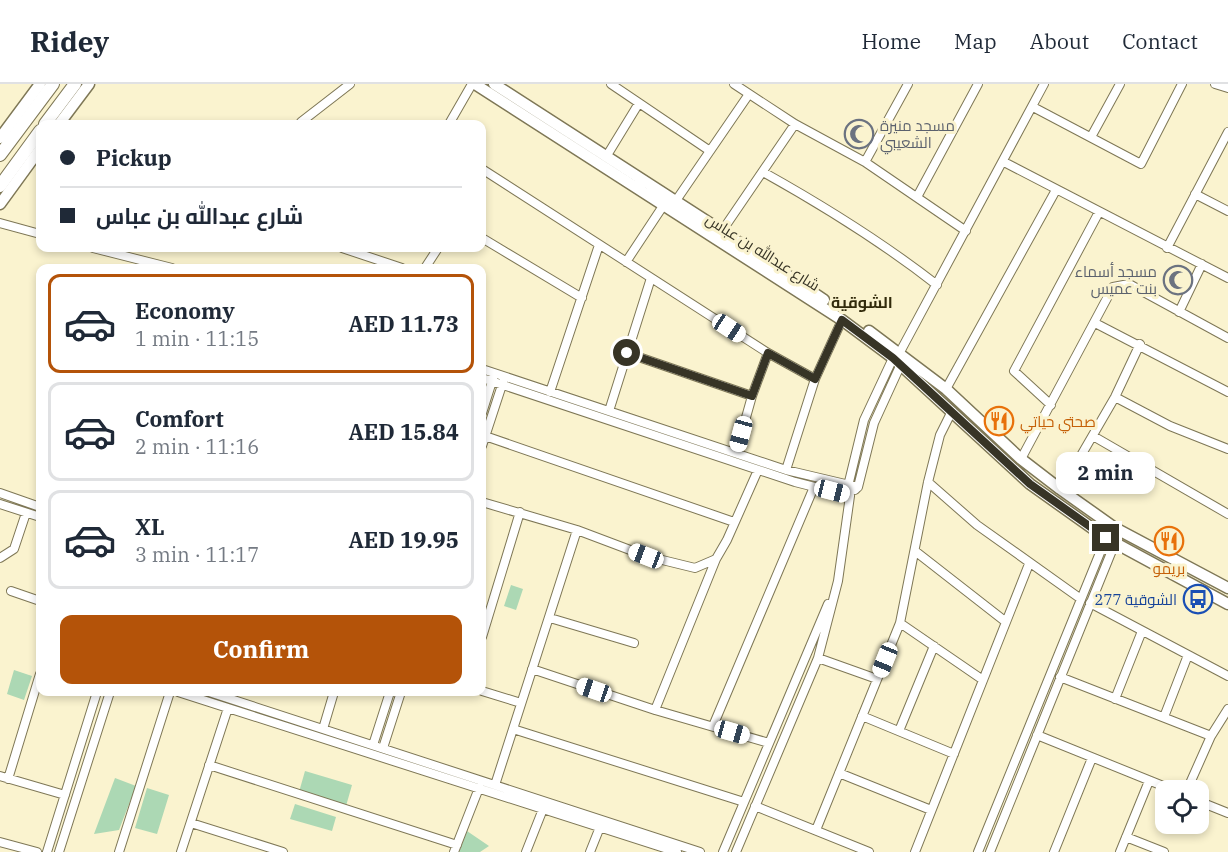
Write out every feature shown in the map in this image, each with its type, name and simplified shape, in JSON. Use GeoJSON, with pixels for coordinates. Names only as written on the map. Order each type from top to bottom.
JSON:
{"type":"FeatureCollection","features":[{"type":"Feature","properties":{"kind":"highway"},"geometry":{"type":"LineString","coordinates":[[0,155],[53,84]]}},
{"type":"Feature","properties":{"kind":"highway"},"geometry":{"type":"LineString","coordinates":[[48,120],[75,84]]}},
{"type":"Feature","properties":{"kind":"highway"},"geometry":{"type":"LineString","coordinates":[[0,186],[36,136]]}},
{"type":"Feature","properties":{"kind":"main road"},"geometry":{"type":"LineString","coordinates":[[0,138],[40,84]]}},
{"type":"Feature","properties":{"kind":"main road"},"geometry":{"type":"LineString","coordinates":[[62,120],[89,84]]}},
{"type":"Feature","properties":{"kind":"main road","name":"شارع عبدالله بن عباس"},"geometry":{"type":"LineString","coordinates":[[473,84],[946,389],[1021,459],[1116,528],[1228,588]]}},
{"type":"Feature","properties":{"kind":"main road","name":"شارع عبدالله بن عباس"},"geometry":{"type":"LineString","coordinates":[[494,84],[722,231],[898,358],[1030,484],[1110,540],[1228,604]]}},
{"type":"Feature","properties":{"kind":"main road"},"geometry":{"type":"LineString","coordinates":[[0,204],[36,154]]}},
{"type":"Feature","properties":{"kind":"street"},"geometry":{"type":"LineString","coordinates":[[307,120],[350,84]]}},
{"type":"Feature","properties":{"kind":"street"},"geometry":{"type":"LineString","coordinates":[[451,120],[473,84]]}},
{"type":"Feature","properties":{"kind":"street"},"geometry":{"type":"LineString","coordinates":[[611,84],[710,151]]}},
{"type":"Feature","properties":{"kind":"street"},"geometry":{"type":"LineString","coordinates":[[734,84],[795,124],[865,162],[966,231]]}},
{"type":"Feature","properties":{"kind":"street"},"geometry":{"type":"LineString","coordinates":[[865,162],[908,84]]}},
{"type":"Feature","properties":{"kind":"street"},"geometry":{"type":"LineString","coordinates":[[917,197],[978,84]]}},
{"type":"Feature","properties":{"kind":"street"},"geometry":{"type":"LineString","coordinates":[[1091,137],[1120,84]]}},
{"type":"Feature","properties":{"kind":"street"},"geometry":{"type":"LineString","coordinates":[[1033,106],[1141,164],[1182,84]]}},
{"type":"Feature","properties":{"kind":"street"},"geometry":{"type":"LineString","coordinates":[[1215,84],[1228,88]]}},
{"type":"Feature","properties":{"kind":"street"},"geometry":{"type":"LineString","coordinates":[[736,852],[818,657],[838,581],[850,496],[848,486],[864,420],[1004,162],[1043,85]]}},
{"type":"Feature","properties":{"kind":"street"},"geometry":{"type":"LineString","coordinates":[[675,202],[749,94]]}},
{"type":"Feature","properties":{"kind":"street"},"geometry":{"type":"LineString","coordinates":[[606,157],[639,103]]}},
{"type":"Feature","properties":{"kind":"street"},"geometry":{"type":"LineString","coordinates":[[722,231],[795,124]]}},
{"type":"Feature","properties":{"kind":"street"},"geometry":{"type":"LineString","coordinates":[[1167,248],[1228,132]]}},
{"type":"Feature","properties":{"kind":"street"},"geometry":{"type":"LineString","coordinates":[[1004,162],[1228,278]]}},
{"type":"Feature","properties":{"kind":"street"},"geometry":{"type":"LineString","coordinates":[[763,172],[845,219],[904,259],[937,285]]}},
{"type":"Feature","properties":{"kind":"street"},"geometry":{"type":"LineString","coordinates":[[486,176],[768,353],[815,379]]}},
{"type":"Feature","properties":{"kind":"street"},"geometry":{"type":"LineString","coordinates":[[946,389],[1056,190]]}},
{"type":"Feature","properties":{"kind":"street"},"geometry":{"type":"LineString","coordinates":[[1195,194],[1228,211]]}},
{"type":"Feature","properties":{"kind":"street"},"geometry":{"type":"LineString","coordinates":[[626,262],[663,206]]}},
{"type":"Feature","properties":{"kind":"street"},"geometry":{"type":"LineString","coordinates":[[1051,405],[1014,371],[1099,212]]}},
{"type":"Feature","properties":{"kind":"street"},"geometry":{"type":"LineString","coordinates":[[0,223],[36,233]]}},
{"type":"Feature","properties":{"kind":"street"},"geometry":{"type":"LineString","coordinates":[[486,240],[582,298]]}},
{"type":"Feature","properties":{"kind":"street"},"geometry":{"type":"LineString","coordinates":[[550,392],[599,245]]}},
{"type":"Feature","properties":{"kind":"street"},"geometry":{"type":"LineString","coordinates":[[109,252],[156,264]]}},
{"type":"Feature","properties":{"kind":"street"},"geometry":{"type":"LineString","coordinates":[[356,252],[392,264]]}},
{"type":"Feature","properties":{"kind":"street"},"geometry":{"type":"LineString","coordinates":[[371,256],[374,252]]}},
{"type":"Feature","properties":{"kind":"street"},"geometry":{"type":"LineString","coordinates":[[1179,312],[1202,264]]}},
{"type":"Feature","properties":{"kind":"street"},"geometry":{"type":"LineString","coordinates":[[609,411],[651,278]]}},
{"type":"Feature","properties":{"kind":"street"},"geometry":{"type":"LineString","coordinates":[[1021,459],[1113,287],[1124,283],[1228,338]]}},
{"type":"Feature","properties":{"kind":"street"},"geometry":{"type":"LineString","coordinates":[[786,470],[815,379],[842,320]]}},
{"type":"Feature","properties":{"kind":"street"},"geometry":{"type":"LineString","coordinates":[[1095,322],[1228,392]]}},
{"type":"Feature","properties":{"kind":"street"},"geometry":{"type":"LineString","coordinates":[[1061,490],[1115,397],[1140,344]]}},
{"type":"Feature","properties":{"kind":"street"},"geometry":{"type":"LineString","coordinates":[[627,353],[752,396]]}},
{"type":"Feature","properties":{"kind":"street"},"geometry":{"type":"LineString","coordinates":[[736,453],[752,396],[768,353]]}},
{"type":"Feature","properties":{"kind":"street"},"geometry":{"type":"LineString","coordinates":[[850,496],[858,487],[874,423],[898,358]]}},
{"type":"Feature","properties":{"kind":"street"},"geometry":{"type":"LineString","coordinates":[[486,372],[503,381],[758,470],[850,496]]}},
{"type":"Feature","properties":{"kind":"street"},"geometry":{"type":"LineString","coordinates":[[486,378],[493,377]]}},
{"type":"Feature","properties":{"kind":"street"},"geometry":{"type":"LineString","coordinates":[[486,400],[493,377]]}},
{"type":"Feature","properties":{"kind":"street"},"geometry":{"type":"LineString","coordinates":[[503,381],[550,392],[786,470],[858,487]]}},
{"type":"Feature","properties":{"kind":"street"},"geometry":{"type":"LineString","coordinates":[[486,433],[503,381]]}},
{"type":"Feature","properties":{"kind":"street"},"geometry":{"type":"LineString","coordinates":[[1115,397],[1170,426],[1228,449]]}},
{"type":"Feature","properties":{"kind":"street"},"geometry":{"type":"LineString","coordinates":[[816,830],[900,623],[928,482],[940,435],[952,411]]}},
{"type":"Feature","properties":{"kind":"street"},"geometry":{"type":"LineString","coordinates":[[486,436],[734,522]]}},
{"type":"Feature","properties":{"kind":"street"},"geometry":{"type":"LineString","coordinates":[[1093,436],[1228,514]]}},
{"type":"Feature","properties":{"kind":"street"},"geometry":{"type":"LineString","coordinates":[[655,710],[716,559],[758,470]]}},
{"type":"Feature","properties":{"kind":"street"},"geometry":{"type":"LineString","coordinates":[[928,482],[977,525],[1081,599]]}},
{"type":"Feature","properties":{"kind":"street"},"geometry":{"type":"LineString","coordinates":[[713,726],[814,487]]}},
{"type":"Feature","properties":{"kind":"street"},"geometry":{"type":"LineString","coordinates":[[0,494],[36,506]]}},
{"type":"Feature","properties":{"kind":"street"},"geometry":{"type":"LineString","coordinates":[[486,503],[577,530],[646,556],[695,568],[716,559]]}},
{"type":"Feature","properties":{"kind":"street"},"geometry":{"type":"LineString","coordinates":[[0,504],[36,516]]}},
{"type":"Feature","properties":{"kind":"street"},"geometry":{"type":"LineString","coordinates":[[486,624],[520,512]]}},
{"type":"Feature","properties":{"kind":"street"},"geometry":{"type":"LineString","coordinates":[[0,558],[14,549],[26,513]]}},
{"type":"Feature","properties":{"kind":"street"},"geometry":{"type":"LineString","coordinates":[[495,785],[577,530]]}},
{"type":"Feature","properties":{"kind":"street"},"geometry":{"type":"LineString","coordinates":[[978,852],[1081,599],[1110,540]]}},
{"type":"Feature","properties":{"kind":"street"},"geometry":{"type":"LineString","coordinates":[[990,852],[1090,603],[1110,540]]}},
{"type":"Feature","properties":{"kind":"street"},"geometry":{"type":"LineString","coordinates":[[915,551],[1006,622]]}},
{"type":"Feature","properties":{"kind":"street"},"geometry":{"type":"LineString","coordinates":[[915,852],[1029,564]]}},
{"type":"Feature","properties":{"kind":"street"},"geometry":{"type":"LineString","coordinates":[[723,852],[838,581]]}},
{"type":"Feature","properties":{"kind":"street"},"geometry":{"type":"LineString","coordinates":[[11,591],[36,600]]}},
{"type":"Feature","properties":{"kind":"street"},"geometry":{"type":"LineString","coordinates":[[1090,603],[1228,676]]}},
{"type":"Feature","properties":{"kind":"street"},"geometry":{"type":"LineString","coordinates":[[550,618],[634,643]]}},
{"type":"Feature","properties":{"kind":"street"},"geometry":{"type":"LineString","coordinates":[[900,623],[983,680]]}},
{"type":"Feature","properties":{"kind":"street"},"geometry":{"type":"LineString","coordinates":[[1115,699],[1142,631]]}},
{"type":"Feature","properties":{"kind":"street"},"geometry":{"type":"LineString","coordinates":[[899,731],[934,646]]}},
{"type":"Feature","properties":{"kind":"street"},"geometry":{"type":"LineString","coordinates":[[1164,717],[1188,656]]}},
{"type":"Feature","properties":{"kind":"street"},"geometry":{"type":"LineString","coordinates":[[818,657],[877,679]]}},
{"type":"Feature","properties":{"kind":"street"},"geometry":{"type":"LineString","coordinates":[[532,669],[655,710],[769,743]]}},
{"type":"Feature","properties":{"kind":"street"},"geometry":{"type":"LineString","coordinates":[[1060,677],[1211,736]]}},
{"type":"Feature","properties":{"kind":"street"},"geometry":{"type":"LineString","coordinates":[[36,686],[4,778],[65,795]]}},
{"type":"Feature","properties":{"kind":"street"},"geometry":{"type":"LineString","coordinates":[[486,692],[521,703]]}},
{"type":"Feature","properties":{"kind":"street"},"geometry":{"type":"LineString","coordinates":[[47,852],[96,696]]}},
{"type":"Feature","properties":{"kind":"street"},"geometry":{"type":"LineString","coordinates":[[59,852],[109,696]]}},
{"type":"Feature","properties":{"kind":"street"},"geometry":{"type":"LineString","coordinates":[[119,852],[169,696]]}},
{"type":"Feature","properties":{"kind":"street"},"geometry":{"type":"LineString","coordinates":[[190,696],[600,827],[659,849],[677,852]]}},
{"type":"Feature","properties":{"kind":"street"},"geometry":{"type":"LineString","coordinates":[[221,696],[700,852]]}},
{"type":"Feature","properties":{"kind":"street"},"geometry":{"type":"LineString","coordinates":[[323,729],[333,696]]}},
{"type":"Feature","properties":{"kind":"street"},"geometry":{"type":"LineString","coordinates":[[373,745],[389,696]]}},
{"type":"Feature","properties":{"kind":"street"},"geometry":{"type":"LineString","coordinates":[[382,748],[400,696]]}},
{"type":"Feature","properties":{"kind":"street"},"geometry":{"type":"LineString","coordinates":[[181,852],[228,708]]}},
{"type":"Feature","properties":{"kind":"street"},"geometry":{"type":"LineString","coordinates":[[1191,780],[1211,736],[1228,709]]}},
{"type":"Feature","properties":{"kind":"street"},"geometry":{"type":"LineString","coordinates":[[862,716],[954,754]]}},
{"type":"Feature","properties":{"kind":"street"},"geometry":{"type":"LineString","coordinates":[[513,729],[744,802]]}},
{"type":"Feature","properties":{"kind":"street"},"geometry":{"type":"LineString","coordinates":[[1037,735],[1155,783]]}},
{"type":"Feature","properties":{"kind":"street"},"geometry":{"type":"LineString","coordinates":[[1054,852],[1092,758]]}},
{"type":"Feature","properties":{"kind":"street"},"geometry":{"type":"LineString","coordinates":[[209,765],[456,848],[479,788]]}},
{"type":"Feature","properties":{"kind":"street"},"geometry":{"type":"LineString","coordinates":[[839,773],[931,810]]}},
{"type":"Feature","properties":{"kind":"street"},"geometry":{"type":"LineString","coordinates":[[1120,852],[1149,781]]}},
{"type":"Feature","properties":{"kind":"street"},"geometry":{"type":"LineString","coordinates":[[1209,805],[1228,813]]}},
{"type":"Feature","properties":{"kind":"street"},"geometry":{"type":"LineString","coordinates":[[755,806],[869,852]]}},
{"type":"Feature","properties":{"kind":"street"},"geometry":{"type":"LineString","coordinates":[[526,852],[543,809]]}},
{"type":"Feature","properties":{"kind":"street"},"geometry":{"type":"LineString","coordinates":[[191,823],[257,848],[283,852]]}},
{"type":"Feature","properties":{"kind":"street"},"geometry":{"type":"LineString","coordinates":[[590,852],[600,827]]}},
{"type":"Feature","properties":{"kind":"street"},"geometry":{"type":"LineString","coordinates":[[1126,837],[1164,852]]}},
{"type":"Feature","properties":{"kind":"street"},"geometry":{"type":"LineString","coordinates":[[0,842],[37,852]]}},
{"type":"Feature","properties":{"kind":"green space"},"geometry":{"type":"Polygon","coordinates":[[[511,585],[523,589],[516,610],[504,606],[511,585]]]}},
{"type":"Feature","properties":{"kind":"green space"},"geometry":{"type":"Polygon","coordinates":[[[14,670],[32,676],[24,700],[7,694],[14,670]]]}},
{"type":"Feature","properties":{"kind":"green space"},"geometry":{"type":"Polygon","coordinates":[[[305,771],[352,785],[346,806],[299,792],[305,771]]]}},
{"type":"Feature","properties":{"kind":"green space"},"geometry":{"type":"Polygon","coordinates":[[[115,778],[136,786],[119,830],[94,834],[115,778]]]}},
{"type":"Feature","properties":{"kind":"green space"},"geometry":{"type":"Polygon","coordinates":[[[147,788],[169,795],[157,834],[135,828],[147,788]]]}},
{"type":"Feature","properties":{"kind":"green space"},"geometry":{"type":"Polygon","coordinates":[[[295,804],[336,817],[332,831],[290,819],[295,804]]]}},
{"type":"Feature","properties":{"kind":"green space"},"geometry":{"type":"Polygon","coordinates":[[[467,831],[489,846],[480,852],[459,852],[467,831]]]}},
{"type":"Feature","properties":{"kind":"place","name":"مسجد منيرة الشعيبي"},"geometry":{"type":"Point","coordinates":[859,134]}},
{"type":"Feature","properties":{"kind":"place","name":"مسجد أسماء بنت عميس"},"geometry":{"type":"Point","coordinates":[1178,280]}},
{"type":"Feature","properties":{"kind":"place","name":"صحتي حياتي"},"geometry":{"type":"Point","coordinates":[999,421]}},
{"type":"Feature","properties":{"kind":"place","name":"بريمو"},"geometry":{"type":"Point","coordinates":[1169,541]}},
{"type":"Feature","properties":{"kind":"place","name":"الشوقية 277"},"geometry":{"type":"Point","coordinates":[1198,599]}},
{"type":"Feature","properties":{"kind":"district","name":"الشوقية"},"geometry":{"type":"Point","coordinates":[862,302]}},
{"type":"Feature","properties":{"kind":"route"},"geometry":{"type":"LineString","coordinates":[[627,353],[752,396],[768,353],[815,379],[842,320],[893,358],[1030,484],[1106,538]]}}]}
